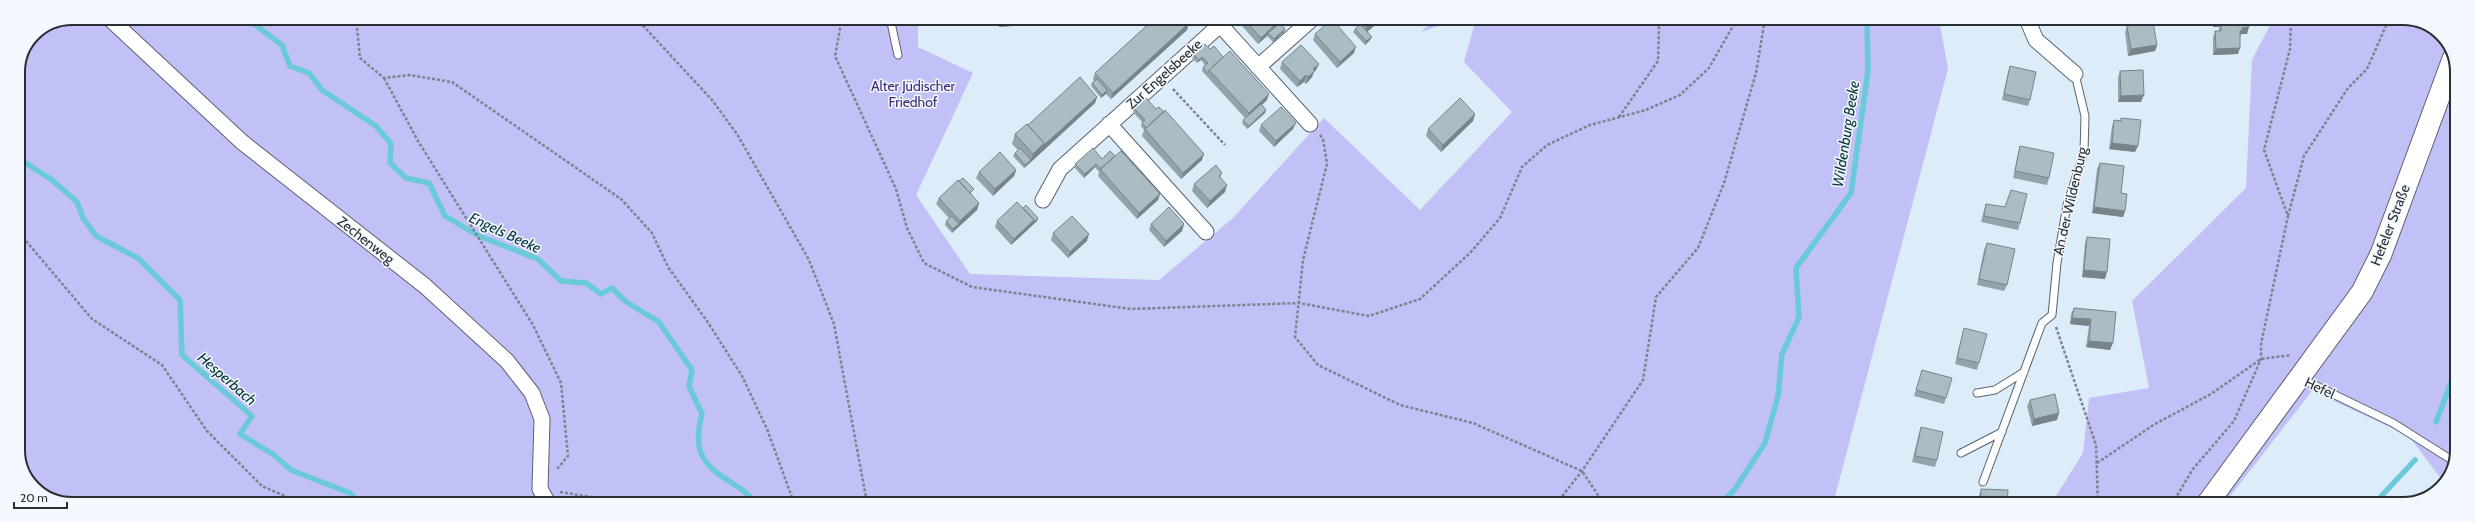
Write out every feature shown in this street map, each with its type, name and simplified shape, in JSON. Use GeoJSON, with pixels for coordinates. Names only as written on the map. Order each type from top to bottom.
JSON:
{"type":"FeatureCollection","features":[{"type":"Feature","properties":{"kind":"main road","name":"Hefeler Straße"},"geometry":{"type":"LineString","coordinates":[[2300,378],[2362,292],[2380,254],[2450,68]]}},
{"type":"Feature","properties":{"kind":"main road","name":"Hefel"},"geometry":{"type":"LineString","coordinates":[[2212,497],[2300,378]]}},
{"type":"Feature","properties":{"kind":"street","name":"Zechenweg"},"geometry":{"type":"LineString","coordinates":[[117,25],[242,142],[425,286],[507,361],[532,393],[542,419],[540,489]]}},
{"type":"Feature","properties":{"kind":"street","name":"Zur Engelsbeeke"},"geometry":{"type":"LineString","coordinates":[[1043,200],[1060,169],[1162,77],[1214,25]]}},
{"type":"Feature","properties":{"kind":"street","name":"Zur Engelsbeeke"},"geometry":{"type":"LineString","coordinates":[[1220,25],[1310,124]]}},
{"type":"Feature","properties":{"kind":"street"},"geometry":{"type":"LineString","coordinates":[[1258,67],[1304,25]]}},
{"type":"Feature","properties":{"kind":"street","name":"An der Wildenburg"},"geometry":{"type":"LineString","coordinates":[[2030,25],[2036,40],[2075,74]]}},
{"type":"Feature","properties":{"kind":"street"},"geometry":{"type":"LineString","coordinates":[[1109,124],[1206,232]]}},
{"type":"Feature","properties":{"kind":"street"},"geometry":{"type":"LineString","coordinates":[[540,489],[545,497]]}},
{"type":"Feature","properties":{"kind":"lane"},"geometry":{"type":"LineString","coordinates":[[892,25],[898,55]]}},
{"type":"Feature","properties":{"kind":"lane","name":"An der Wildenburg"},"geometry":{"type":"LineString","coordinates":[[2052,316],[2057,263],[2067,205],[2084,152],[2085,116],[2075,74]]}},
{"type":"Feature","properties":{"kind":"lane"},"geometry":{"type":"LineString","coordinates":[[1983,482],[2042,323],[2052,316]]}},
{"type":"Feature","properties":{"kind":"lane"},"geometry":{"type":"LineString","coordinates":[[1977,393],[1995,390],[2024,372]]}},
{"type":"Feature","properties":{"kind":"lane","name":"Hefel"},"geometry":{"type":"LineString","coordinates":[[2300,378],[2393,423],[2449,458]]}},
{"type":"Feature","properties":{"kind":"lane"},"geometry":{"type":"LineString","coordinates":[[1962,453],[2002,432]]}},
{"type":"Feature","properties":{"kind":"path"},"geometry":{"type":"LineString","coordinates":[[357,25],[360,58],[384,78],[418,141],[533,325],[561,383],[568,456],[540,489]]}},
{"type":"Feature","properties":{"kind":"path"},"geometry":{"type":"LineString","coordinates":[[642,25],[712,100],[737,134],[809,260],[834,324],[866,497]]}},
{"type":"Feature","properties":{"kind":"path"},"geometry":{"type":"LineString","coordinates":[[841,25],[835,56],[896,189],[907,228],[924,263],[972,287],[1131,310],[1298,303],[1369,316],[1420,299],[1470,253],[1500,218],[1522,167],[1547,145],[1590,125],[1646,110],[1680,95],[1709,68],[1734,25]]}},
{"type":"Feature","properties":{"kind":"path"},"geometry":{"type":"LineString","coordinates":[[1620,117],[1658,61],[1659,28],[1658,25]]}},
{"type":"Feature","properties":{"kind":"path"},"geometry":{"type":"LineString","coordinates":[[1562,497],[1582,471],[1643,380],[1656,297],[1698,248],[1724,183],[1756,73],[1764,25]]}},
{"type":"Feature","properties":{"kind":"path"},"geometry":{"type":"LineString","coordinates":[[2288,216],[2264,150],[2290,49],[2291,25]]}},
{"type":"Feature","properties":{"kind":"path"},"geometry":{"type":"LineString","coordinates":[[2176,497],[2193,468],[2234,422],[2261,359],[2261,344],[2288,216],[2304,156],[2348,88],[2367,69],[2386,25]]}},
{"type":"Feature","properties":{"kind":"path"},"geometry":{"type":"LineString","coordinates":[[384,78],[409,75],[452,82],[621,198],[652,232],[668,267],[707,322],[742,376],[767,429],[792,497]]}},
{"type":"Feature","properties":{"kind":"path"},"geometry":{"type":"LineString","coordinates":[[1162,77],[1225,145]]}},
{"type":"Feature","properties":{"kind":"path"},"geometry":{"type":"LineString","coordinates":[[1310,124],[1323,139],[1326,164],[1303,260],[1295,337],[1318,365],[1400,405],[1473,423],[1582,471],[1599,497]]}},
{"type":"Feature","properties":{"kind":"path"},"geometry":{"type":"LineString","coordinates":[[25,240],[92,319],[162,365],[207,431],[262,486],[287,497]]}},
{"type":"Feature","properties":{"kind":"path"},"geometry":{"type":"LineString","coordinates":[[2052,316],[2096,444],[2098,497]]}},
{"type":"Feature","properties":{"kind":"path"},"geometry":{"type":"LineString","coordinates":[[2097,463],[2155,424],[2211,394],[2261,359],[2294,355],[2300,378]]}},
{"type":"Feature","properties":{"kind":"path"},"geometry":{"type":"LineString","coordinates":[[540,489],[590,497]]}},
{"type":"Feature","properties":{"kind":"green space","name":"Alter Jüdischer Friedhof"},"geometry":{"type":"Polygon","coordinates":[[[918,25],[918,47],[973,73],[916,195],[970,274],[1159,280],[1233,218],[1324,118],[1420,210],[1512,112],[1464,62],[1474,25],[1940,25],[1948,69],[1835,497],[72,497],[54,493],[43,487],[31,473],[25,453],[25,72],[26,63],[33,46],[46,33],[63,26],[918,25]]]}},
{"type":"Feature","properties":{"kind":"green space"},"geometry":{"type":"Polygon","coordinates":[[[1429,25],[1441,25],[1421,32],[1429,25]]]}},
{"type":"Feature","properties":{"kind":"green space"},"geometry":{"type":"Polygon","coordinates":[[[2270,25],[2412,26],[2432,35],[2444,49],[2450,69],[2450,450],[2449,459],[2444,473],[2440,478],[2409,436],[2312,391],[2229,497],[2055,497],[2083,453],[2089,398],[2149,388],[2132,301],[2246,188],[2252,60],[2270,25]]]}},
{"type":"Feature","properties":{"kind":"building"},"geometry":{"type":"Polygon","coordinates":[[[1147,25],[1187,25],[1113,93],[1095,73],[1147,25]]]}},
{"type":"Feature","properties":{"kind":"building"},"geometry":{"type":"Polygon","coordinates":[[[1249,25],[1275,25],[1261,38],[1249,25]]]}},
{"type":"Feature","properties":{"kind":"building"},"geometry":{"type":"Polygon","coordinates":[[[1278,25],[1282,25],[1285,29],[1274,39],[1268,33],[1278,25]]]}},
{"type":"Feature","properties":{"kind":"building"},"geometry":{"type":"Polygon","coordinates":[[[1325,25],[1337,25],[1356,47],[1340,62],[1315,34],[1325,25]]]}},
{"type":"Feature","properties":{"kind":"building"},"geometry":{"type":"Polygon","coordinates":[[[1361,25],[1372,37],[1366,41],[1355,29],[1361,25]]]}},
{"type":"Feature","properties":{"kind":"building"},"geometry":{"type":"Polygon","coordinates":[[[2154,25],[2157,45],[2131,49],[2127,26],[2154,25]]]}},
{"type":"Feature","properties":{"kind":"building"},"geometry":{"type":"Polygon","coordinates":[[[2221,25],[2249,25],[2249,27],[2242,28],[2242,31],[2240,31],[2240,48],[2216,49],[2215,31],[2221,31],[2221,25]]]}},
{"type":"Feature","properties":{"kind":"building"},"geometry":{"type":"Polygon","coordinates":[[[1205,44],[1210,49],[1214,46],[1223,57],[1209,70],[1208,73],[1203,67],[1208,63],[1202,57],[1199,60],[1193,54],[1205,44]]]}},
{"type":"Feature","properties":{"kind":"building"},"geometry":{"type":"Polygon","coordinates":[[[1301,45],[1319,64],[1313,69],[1315,71],[1308,77],[1306,75],[1300,81],[1282,62],[1301,45]]]}},
{"type":"Feature","properties":{"kind":"building"},"geometry":{"type":"Polygon","coordinates":[[[1230,51],[1269,94],[1249,113],[1209,70],[1230,51]]]}},
{"type":"Feature","properties":{"kind":"building"},"geometry":{"type":"Polygon","coordinates":[[[2010,66],[2036,72],[2030,100],[2004,94],[2010,66]]]}},
{"type":"Feature","properties":{"kind":"building"},"geometry":{"type":"Polygon","coordinates":[[[2143,70],[2144,95],[2121,96],[2120,71],[2143,70]]]}},
{"type":"Feature","properties":{"kind":"building"},"geometry":{"type":"Polygon","coordinates":[[[1080,77],[1097,97],[1043,146],[1044,143],[1028,125],[1080,77]]]}},
{"type":"Feature","properties":{"kind":"building"},"geometry":{"type":"Polygon","coordinates":[[[1097,79],[1107,90],[1102,95],[1092,83],[1097,79]]]}},
{"type":"Feature","properties":{"kind":"building"},"geometry":{"type":"Polygon","coordinates":[[[1146,98],[1156,109],[1159,107],[1164,112],[1146,128],[1142,122],[1145,120],[1134,108],[1146,98]]]}},
{"type":"Feature","properties":{"kind":"building"},"geometry":{"type":"Polygon","coordinates":[[[1460,98],[1475,114],[1443,145],[1428,129],[1460,98]]]}},
{"type":"Feature","properties":{"kind":"building"},"geometry":{"type":"Polygon","coordinates":[[[1261,104],[1266,110],[1249,126],[1243,120],[1261,104]]]}},
{"type":"Feature","properties":{"kind":"building"},"geometry":{"type":"Polygon","coordinates":[[[1281,107],[1296,123],[1276,141],[1261,125],[1281,107]]]}},
{"type":"Feature","properties":{"kind":"building"},"geometry":{"type":"Polygon","coordinates":[[[1165,110],[1204,154],[1183,173],[1145,129],[1165,110]]]}},
{"type":"Feature","properties":{"kind":"building"},"geometry":{"type":"Polygon","coordinates":[[[2121,118],[2141,120],[2138,146],[2112,143],[2114,120],[2121,121],[2121,118]]]}},
{"type":"Feature","properties":{"kind":"building"},"geometry":{"type":"Polygon","coordinates":[[[1027,124],[1044,143],[1033,154],[1015,134],[1027,124]]]}},
{"type":"Feature","properties":{"kind":"building"},"geometry":{"type":"Polygon","coordinates":[[[2020,146],[2054,153],[2049,178],[2015,171],[2020,146]]]}},
{"type":"Feature","properties":{"kind":"building"},"geometry":{"type":"Polygon","coordinates":[[[1020,148],[1031,160],[1025,165],[1015,153],[1020,148]]]}},
{"type":"Feature","properties":{"kind":"building"},"geometry":{"type":"Polygon","coordinates":[[[1093,148],[1102,159],[1110,151],[1115,156],[1101,169],[1096,164],[1085,174],[1075,164],[1093,148]]]}},
{"type":"Feature","properties":{"kind":"building"},"geometry":{"type":"Polygon","coordinates":[[[1121,151],[1160,194],[1139,213],[1100,169],[1121,151]]]}},
{"type":"Feature","properties":{"kind":"building"},"geometry":{"type":"Polygon","coordinates":[[[1000,152],[1016,170],[995,189],[979,172],[1000,152]]]}},
{"type":"Feature","properties":{"kind":"building"},"geometry":{"type":"Polygon","coordinates":[[[2100,163],[2124,166],[2121,193],[2127,194],[2125,211],[2094,207],[2100,163]]]}},
{"type":"Feature","properties":{"kind":"building"},"geometry":{"type":"Polygon","coordinates":[[[1216,165],[1222,173],[1219,176],[1227,185],[1210,201],[1194,184],[1216,165]]]}},
{"type":"Feature","properties":{"kind":"building"},"geometry":{"type":"Polygon","coordinates":[[[963,178],[974,189],[970,193],[959,181],[963,178]]]}},
{"type":"Feature","properties":{"kind":"building"},"geometry":{"type":"Polygon","coordinates":[[[958,180],[979,203],[960,221],[939,198],[958,180]]]}},
{"type":"Feature","properties":{"kind":"building"},"geometry":{"type":"Polygon","coordinates":[[[2011,190],[2027,194],[2020,223],[1984,216],[1986,204],[2005,207],[2011,190]]]}},
{"type":"Feature","properties":{"kind":"building"},"geometry":{"type":"Polygon","coordinates":[[[1017,202],[1034,220],[1014,239],[997,221],[1017,202]]]}},
{"type":"Feature","properties":{"kind":"building"},"geometry":{"type":"Polygon","coordinates":[[[1026,205],[1038,218],[1033,223],[1034,220],[1023,208],[1026,205]]]}},
{"type":"Feature","properties":{"kind":"building"},"geometry":{"type":"Polygon","coordinates":[[[1169,207],[1184,224],[1166,241],[1151,224],[1169,207]]]}},
{"type":"Feature","properties":{"kind":"building"},"geometry":{"type":"Polygon","coordinates":[[[952,216],[959,224],[953,229],[946,221],[952,216]]]}},
{"type":"Feature","properties":{"kind":"building"},"geometry":{"type":"Polygon","coordinates":[[[1072,216],[1089,234],[1070,252],[1053,233],[1072,216]]]}},
{"type":"Feature","properties":{"kind":"building"},"geometry":{"type":"Polygon","coordinates":[[[2087,237],[2110,239],[2107,272],[2084,270],[2087,237]]]}},
{"type":"Feature","properties":{"kind":"building"},"geometry":{"type":"Polygon","coordinates":[[[1987,243],[2015,249],[2007,285],[1979,279],[1987,243]]]}},
{"type":"Feature","properties":{"kind":"building"},"geometry":{"type":"Polygon","coordinates":[[[2074,308],[2116,312],[2113,343],[2089,341],[2091,319],[2072,318],[2074,308]]]}},
{"type":"Feature","properties":{"kind":"building"},"geometry":{"type":"Polygon","coordinates":[[[1964,328],[1987,334],[1979,363],[1957,358],[1964,328]]]}},
{"type":"Feature","properties":{"kind":"building"},"geometry":{"type":"Polygon","coordinates":[[[1922,370],[1952,378],[1946,398],[1916,390],[1922,370]]]}},
{"type":"Feature","properties":{"kind":"building"},"geometry":{"type":"Polygon","coordinates":[[[2055,394],[2059,413],[2034,419],[2030,400],[2055,394]]]}},
{"type":"Feature","properties":{"kind":"building"},"geometry":{"type":"Polygon","coordinates":[[[1921,427],[1943,432],[1937,460],[1915,456],[1921,427]]]}},
{"type":"Feature","properties":{"kind":"building"},"geometry":{"type":"Polygon","coordinates":[[[1981,489],[2008,490],[2008,497],[1981,497],[1981,489]]]}},
{"type":"Feature","properties":{"kind":"waterway","name":"Engels Beeke"},"geometry":{"type":"LineString","coordinates":[[255,25],[282,45],[290,66],[309,73],[322,90],[376,126],[391,144],[390,163],[406,178],[429,183],[445,216],[479,236],[538,259],[561,281],[586,283],[601,294],[612,288],[625,301],[659,322],[692,370],[689,386],[702,414],[698,436],[701,454],[711,468],[719,475],[743,490],[750,497]]}},
{"type":"Feature","properties":{"kind":"waterway","name":"Wildenburg Beeke"},"geometry":{"type":"LineString","coordinates":[[1728,497],[1735,489],[1765,443],[1778,396],[1782,354],[1799,317],[1796,268],[1851,193],[1868,71],[1867,25]]}},
{"type":"Feature","properties":{"kind":"waterway","name":"Hesperbach"},"geometry":{"type":"LineString","coordinates":[[25,163],[52,180],[77,202],[83,218],[96,236],[138,258],[180,300],[182,355],[252,416],[240,434],[274,455],[291,470],[350,493],[354,497]]}},
{"type":"Feature","properties":{"kind":"waterway"},"geometry":{"type":"LineString","coordinates":[[2436,422],[2450,386]]}},
{"type":"Feature","properties":{"kind":"waterway"},"geometry":{"type":"LineString","coordinates":[[2381,497],[2415,460]]}}]}
